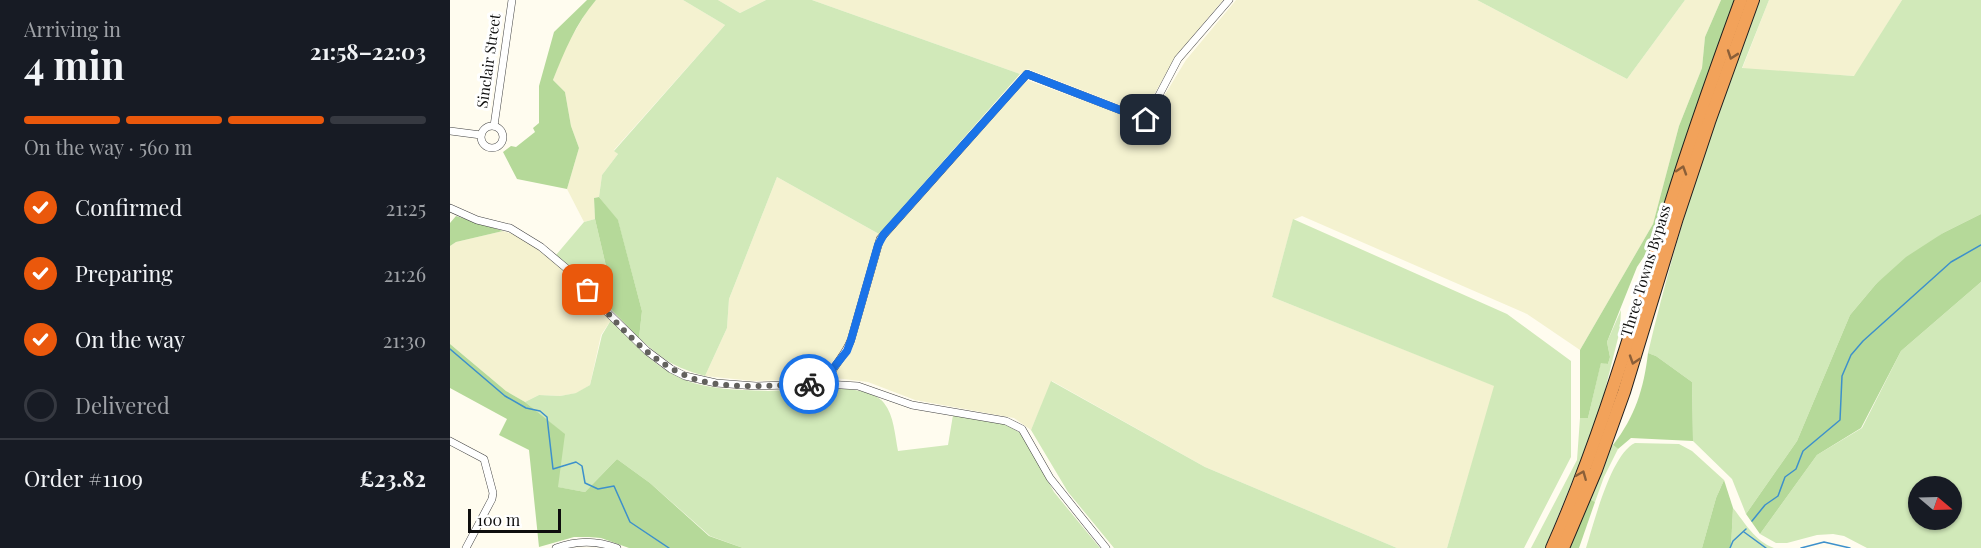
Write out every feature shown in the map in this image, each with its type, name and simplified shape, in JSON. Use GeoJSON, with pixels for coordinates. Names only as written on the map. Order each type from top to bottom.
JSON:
{"type":"FeatureCollection","features":[{"type":"Feature","properties":{"kind":"highway","name":"Three Towns Bypass"},"geometry":{"type":"LineString","coordinates":[[1552,548],[1614,389],[1695,130],[1741,0]]}},
{"type":"Feature","properties":{"kind":"highway","name":"Three Towns Bypass"},"geometry":{"type":"LineString","coordinates":[[1563,548],[1596,470],[1624,392],[1688,186],[1753,0]]}},
{"type":"Feature","properties":{"kind":"street","name":"Sinclair Street"},"geometry":{"type":"LineString","coordinates":[[494,126],[512,0]]}},
{"type":"Feature","properties":{"kind":"street"},"geometry":{"type":"LineString","coordinates":[[825,384],[830,372],[847,351],[880,239],[1027,74],[1146,120],[1178,59],[1228,0]]}},
{"type":"Feature","properties":{"kind":"street"},"geometry":{"type":"LineString","coordinates":[[494,126],[503,135],[502,142],[497,147],[487,147],[481,135],[487,127],[494,126]]}},
{"type":"Feature","properties":{"kind":"street"},"geometry":{"type":"LineString","coordinates":[[450,131],[481,135]]}},
{"type":"Feature","properties":{"kind":"street"},"geometry":{"type":"LineString","coordinates":[[450,208],[477,220],[510,228],[541,247],[566,268],[647,351],[671,369],[685,376],[716,383],[756,386],[825,384],[866,387],[890,399],[912,405],[1006,422],[1022,429],[1050,478],[1106,548]]}},
{"type":"Feature","properties":{"kind":"street"},"geometry":{"type":"LineString","coordinates":[[450,441],[484,459],[493,493],[466,548]]}},
{"type":"Feature","properties":{"kind":"street"},"geometry":{"type":"LineString","coordinates":[[556,548],[582,541],[617,548]]}},
{"type":"Feature","properties":{"kind":"shaded area"},"geometry":{"type":"Polygon","coordinates":[[[596,0],[683,0],[725,25],[614,150],[618,154],[602,175],[599,197],[594,198],[595,219],[584,222],[567,189],[579,148],[571,126],[565,92],[553,80],[564,50],[588,9],[596,0]]]}},
{"type":"Feature","properties":{"kind":"shaded area"},"geometry":{"type":"Polygon","coordinates":[[[718,0],[766,0],[740,13],[718,0]]]}},
{"type":"Feature","properties":{"kind":"shaded area"},"geometry":{"type":"Polygon","coordinates":[[[812,0],[1223,0],[1176,56],[1143,114],[1028,69],[1020,74],[812,0]]]}},
{"type":"Feature","properties":{"kind":"shaded area"},"geometry":{"type":"Polygon","coordinates":[[[1236,0],[1477,0],[1627,79],[1685,0],[1721,0],[1705,37],[1702,68],[1679,126],[1653,224],[1580,350],[1527,314],[1302,216],[1293,220],[1272,297],[1495,386],[1447,548],[1397,548],[1205,467],[1052,381],[1031,430],[1014,418],[915,400],[868,382],[835,378],[833,373],[851,352],[881,246],[890,231],[1027,80],[1147,124],[1186,60],[1236,0]]]}},
{"type":"Feature","properties":{"kind":"shaded area"},"geometry":{"type":"Polygon","coordinates":[[[1769,0],[1902,0],[1855,76],[1742,69],[1769,0]]]}},
{"type":"Feature","properties":{"kind":"shaded area"},"geometry":{"type":"Polygon","coordinates":[[[777,177],[879,234],[849,337],[839,354],[817,379],[753,381],[705,376],[727,328],[729,299],[777,177]]]}},
{"type":"Feature","properties":{"kind":"shaded area"},"geometry":{"type":"Polygon","coordinates":[[[503,231],[519,236],[569,275],[611,320],[601,335],[590,385],[577,393],[560,396],[539,395],[525,402],[506,391],[450,344],[450,246],[456,242],[503,231]]]}},
{"type":"Feature","properties":{"kind":"green space"},"geometry":{"type":"Polygon","coordinates":[[[587,0],[596,0],[566,48],[553,80],[565,92],[571,126],[579,148],[567,189],[517,179],[503,152],[511,146],[516,147],[535,132],[533,128],[539,123],[539,86],[554,32],[587,0]]]}},
{"type":"Feature","properties":{"kind":"green space"},"geometry":{"type":"Polygon","coordinates":[[[683,0],[718,0],[740,13],[766,0],[812,0],[1020,74],[879,234],[777,177],[729,299],[727,328],[705,376],[669,362],[639,338],[642,311],[618,221],[599,197],[602,175],[618,154],[614,151],[725,25],[683,0]]]}},
{"type":"Feature","properties":{"kind":"green space"},"geometry":{"type":"Polygon","coordinates":[[[1477,0],[1685,0],[1627,79],[1477,0]]]}},
{"type":"Feature","properties":{"kind":"green space"},"geometry":{"type":"Polygon","coordinates":[[[1721,0],[1735,0],[1651,246],[1637,267],[1607,342],[1610,357],[1608,364],[1601,363],[1588,418],[1580,418],[1580,350],[1653,224],[1679,126],[1702,68],[1705,37],[1721,0]]]}},
{"type":"Feature","properties":{"kind":"green space"},"geometry":{"type":"Polygon","coordinates":[[[1760,0],[1769,0],[1742,68],[1854,76],[1902,0],[1981,0],[1981,214],[1943,233],[1876,284],[1850,315],[1797,441],[1746,514],[1732,479],[1693,441],[1692,382],[1656,356],[1648,353],[1671,263],[1698,175],[1727,87],[1760,0]]]}},
{"type":"Feature","properties":{"kind":"green space"},"geometry":{"type":"Polygon","coordinates":[[[599,197],[618,220],[642,311],[639,338],[601,299],[609,279],[595,219],[594,198],[599,197]]]}},
{"type":"Feature","properties":{"kind":"green space"},"geometry":{"type":"Polygon","coordinates":[[[1981,214],[1981,282],[1901,351],[1861,428],[1817,455],[1760,534],[1746,514],[1797,441],[1850,315],[1876,284],[1906,257],[1943,233],[1981,214]]]}},
{"type":"Feature","properties":{"kind":"green space"},"geometry":{"type":"Polygon","coordinates":[[[456,216],[503,231],[456,242],[450,246],[450,223],[456,216]]]}},
{"type":"Feature","properties":{"kind":"green space"},"geometry":{"type":"Polygon","coordinates":[[[595,219],[609,279],[601,299],[571,267],[556,255],[584,222],[595,219]]]}},
{"type":"Feature","properties":{"kind":"green space"},"geometry":{"type":"Polygon","coordinates":[[[1293,219],[1507,314],[1571,361],[1571,457],[1524,548],[1447,548],[1494,386],[1272,297],[1293,219]]]}},
{"type":"Feature","properties":{"kind":"green space"},"geometry":{"type":"Polygon","coordinates":[[[1981,282],[1981,548],[1867,548],[1844,536],[1833,534],[1776,543],[1760,534],[1817,455],[1862,428],[1901,351],[1981,282]]]}},
{"type":"Feature","properties":{"kind":"green space"},"geometry":{"type":"Polygon","coordinates":[[[1621,310],[1620,330],[1598,418],[1545,548],[1531,548],[1577,460],[1580,418],[1588,418],[1601,362],[1608,364],[1610,357],[1607,342],[1621,310]]]}},
{"type":"Feature","properties":{"kind":"green space"},"geometry":{"type":"Polygon","coordinates":[[[611,320],[654,362],[674,375],[695,383],[715,388],[768,391],[847,389],[875,396],[884,403],[890,413],[898,451],[948,445],[953,415],[1005,424],[1022,434],[1054,492],[1100,548],[743,548],[710,536],[650,483],[617,459],[585,492],[557,487],[564,434],[525,402],[539,395],[560,396],[576,393],[590,385],[602,335],[611,320]]]}},
{"type":"Feature","properties":{"kind":"green space"},"geometry":{"type":"Polygon","coordinates":[[[450,344],[506,391],[525,402],[565,434],[558,487],[585,492],[617,459],[650,483],[709,536],[743,548],[629,548],[601,538],[589,537],[574,537],[539,547],[529,450],[499,435],[507,419],[450,388],[450,344]]]}},
{"type":"Feature","properties":{"kind":"green space"},"geometry":{"type":"Polygon","coordinates":[[[1648,353],[1656,356],[1692,382],[1693,441],[1631,438],[1618,449],[1613,445],[1633,413],[1644,378],[1648,353]]]}},
{"type":"Feature","properties":{"kind":"green space"},"geometry":{"type":"Polygon","coordinates":[[[1051,381],[1205,467],[1397,548],[1114,548],[1068,492],[1031,430],[1051,381]]]}},
{"type":"Feature","properties":{"kind":"green space"},"geometry":{"type":"Polygon","coordinates":[[[1635,443],[1679,444],[1692,451],[1724,480],[1716,498],[1702,548],[1586,548],[1611,474],[1626,450],[1635,443]]]}},
{"type":"Feature","properties":{"kind":"green space"},"geometry":{"type":"Polygon","coordinates":[[[1613,445],[1618,449],[1595,502],[1590,499],[1609,449],[1613,445]]]}},
{"type":"Feature","properties":{"kind":"green space"},"geometry":{"type":"Polygon","coordinates":[[[1724,480],[1733,508],[1731,548],[1702,548],[1716,498],[1724,480]]]}},
{"type":"Feature","properties":{"kind":"green space"},"geometry":{"type":"Polygon","coordinates":[[[1590,499],[1595,502],[1579,548],[1569,548],[1590,499]]]}},
{"type":"Feature","properties":{"kind":"green space"},"geometry":{"type":"Polygon","coordinates":[[[1733,508],[1761,541],[1774,548],[1731,548],[1733,508]]]}},
{"type":"Feature","properties":{"kind":"waterway"},"geometry":{"type":"LineString","coordinates":[[1752,521],[1765,505],[1778,496],[1785,477],[1796,469],[1803,451],[1840,420],[1842,376],[1851,355],[1863,341],[1951,262],[1981,245]]}},
{"type":"Feature","properties":{"kind":"waterway"},"geometry":{"type":"LineString","coordinates":[[450,349],[505,396],[526,408],[540,411],[547,417],[553,469],[576,462],[582,466],[585,483],[598,489],[614,486],[630,522],[669,548]]}},
{"type":"Feature","properties":{"kind":"waterway"},"geometry":{"type":"LineString","coordinates":[[1730,548],[1733,541],[1746,529]]}},
{"type":"Feature","properties":{"kind":"waterway"},"geometry":{"type":"LineString","coordinates":[[1744,532],[1766,548]]}},
{"type":"Feature","properties":{"kind":"waterway"},"geometry":{"type":"LineString","coordinates":[[1801,548],[1824,542],[1850,548]]}},
{"type":"Feature","properties":{"kind":"way so far"},"geometry":{"type":"LineString","coordinates":[[588,290],[647,351],[671,369],[685,376],[716,383],[756,386],[809,384]]}},
{"type":"Feature","properties":{"kind":"route"},"geometry":{"type":"LineString","coordinates":[[809,384],[825,384],[830,372],[847,351],[880,239],[1027,74],[1146,120]]}}]}
